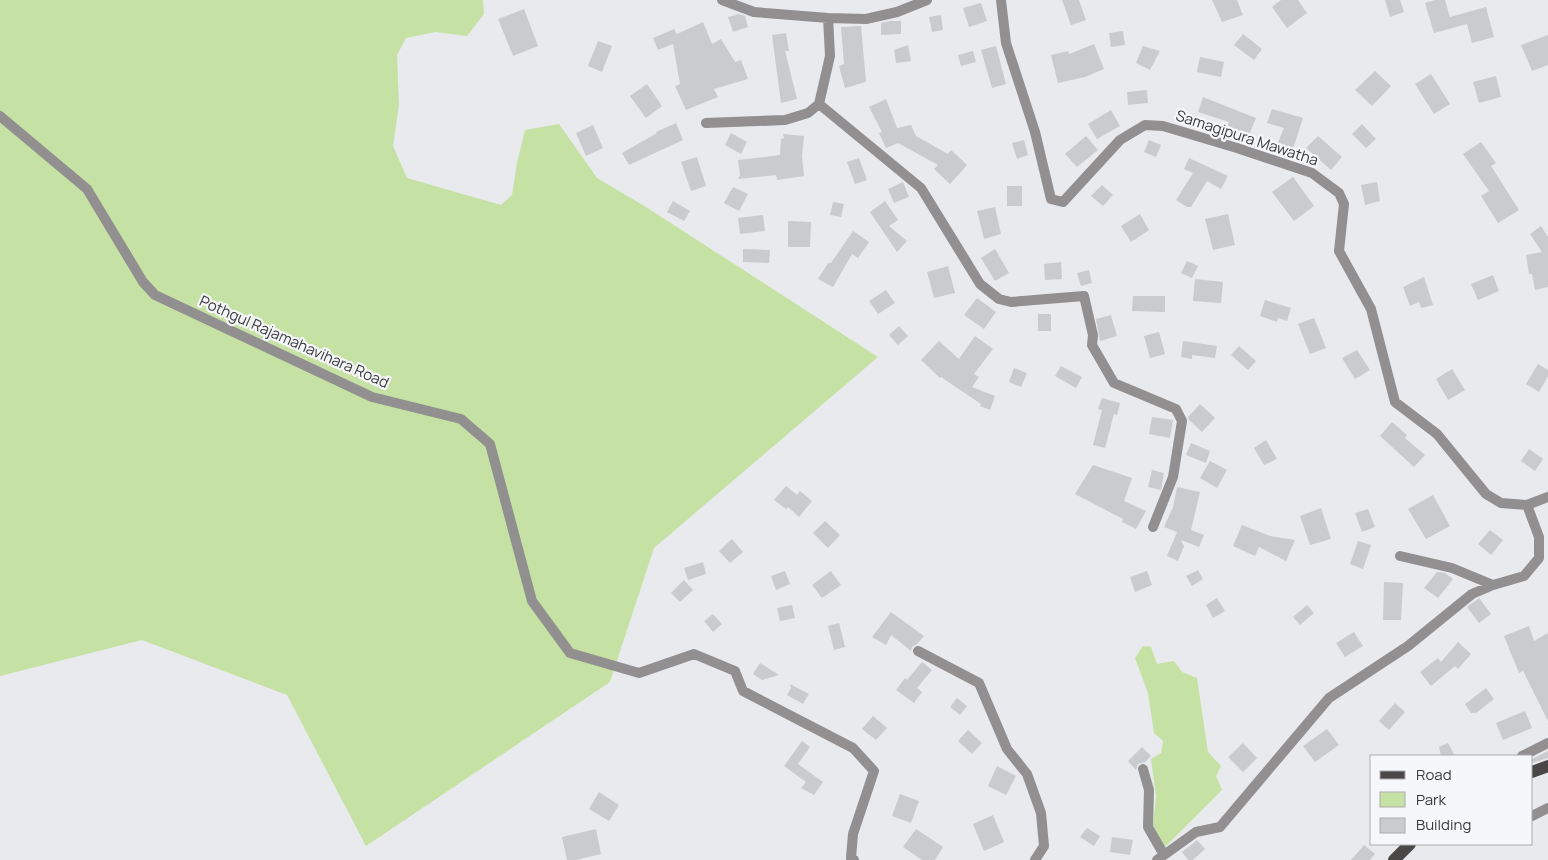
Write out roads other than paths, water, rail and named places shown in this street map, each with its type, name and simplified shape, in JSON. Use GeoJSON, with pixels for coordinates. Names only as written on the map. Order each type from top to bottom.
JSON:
{"type":"FeatureCollection","features":[{"type":"Feature","properties":{"kind":"main road"},"geometry":{"type":"LineString","coordinates":[[1533,772],[1548,766]]}},
{"type":"Feature","properties":{"kind":"main road"},"geometry":{"type":"LineString","coordinates":[[1394,860],[1409,845]]}},
{"type":"Feature","properties":{"kind":"street"},"geometry":{"type":"LineString","coordinates":[[722,0],[754,12],[866,19],[896,12],[927,0]]}},
{"type":"Feature","properties":{"kind":"street","name":"Samagipura Mawatha"},"geometry":{"type":"LineString","coordinates":[[1001,0],[1006,43],[1036,132],[1051,198],[1063,202],[1120,140],[1145,125],[1163,126],[1312,173],[1339,193],[1344,204],[1339,251],[1371,309],[1395,402],[1437,434],[1486,494],[1501,503],[1527,505],[1548,497]]}},
{"type":"Feature","properties":{"kind":"street"},"geometry":{"type":"LineString","coordinates":[[706,123],[785,120],[808,113],[819,104],[830,56],[828,18]]}},
{"type":"Feature","properties":{"kind":"street"},"geometry":{"type":"LineString","coordinates":[[819,104],[921,188],[980,284],[999,299],[1011,302],[1084,296],[1093,335],[1092,345],[1114,383],[1176,409],[1182,421],[1173,477],[1153,527]]}},
{"type":"Feature","properties":{"kind":"street","name":"Pothgul Rajamahavihara Road"},"geometry":{"type":"LineString","coordinates":[[0,116],[87,189],[143,282],[155,295],[372,397],[461,419],[490,444],[532,601],[570,653],[639,673],[694,654],[735,671],[743,691],[853,748],[874,771],[853,834],[851,858],[854,860]]}},
{"type":"Feature","properties":{"kind":"street"},"geometry":{"type":"LineString","coordinates":[[1143,768],[1149,790],[1148,827],[1160,858],[1196,832],[1220,827],[1329,698],[1408,646],[1472,594],[1492,585],[1524,576],[1539,558],[1539,537],[1527,505]]}},
{"type":"Feature","properties":{"kind":"street"},"geometry":{"type":"LineString","coordinates":[[1400,556],[1452,568],[1492,585]]}},
{"type":"Feature","properties":{"kind":"street"},"geometry":{"type":"LineString","coordinates":[[918,651],[979,683],[1007,749],[1027,774],[1041,813],[1044,846],[1035,860]]}},
{"type":"Feature","properties":{"kind":"street"},"geometry":{"type":"LineString","coordinates":[[1524,755],[1548,742]]}},
{"type":"Feature","properties":{"kind":"street"},"geometry":{"type":"LineString","coordinates":[[1533,816],[1548,808]]}}]}
